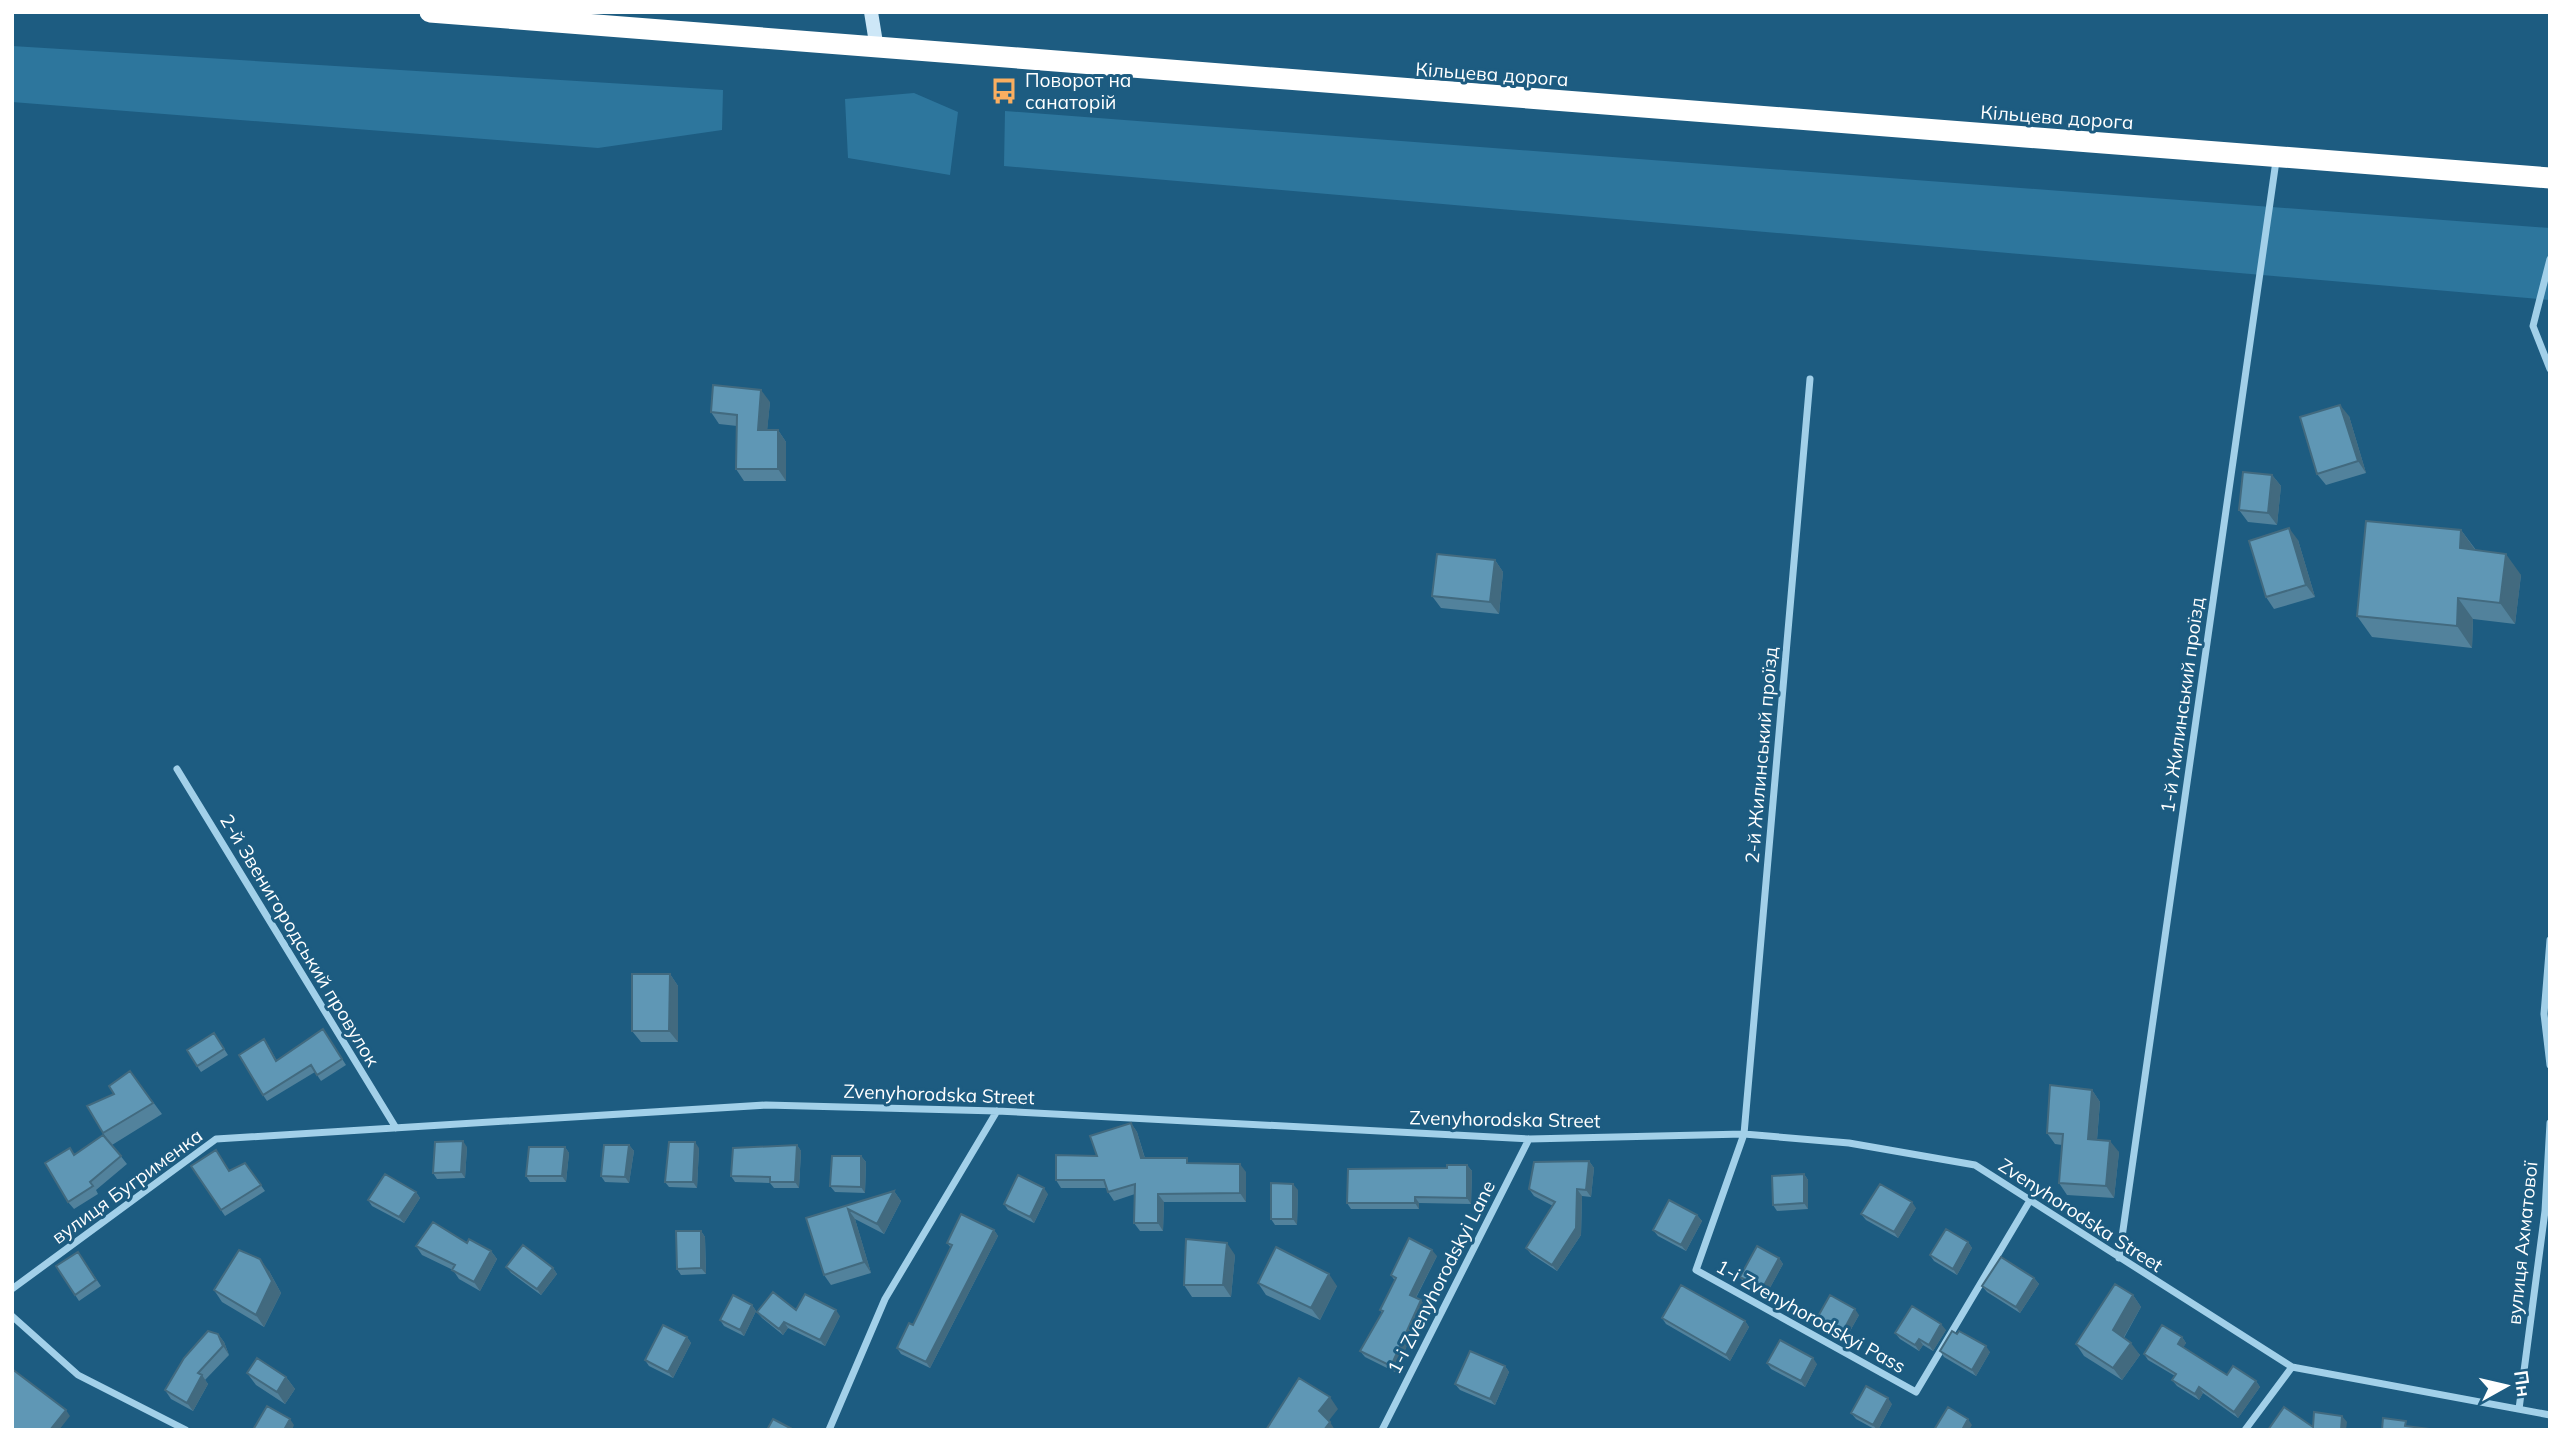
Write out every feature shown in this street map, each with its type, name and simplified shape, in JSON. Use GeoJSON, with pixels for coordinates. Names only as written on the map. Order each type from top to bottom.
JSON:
{"type":"FeatureCollection","features":[{"type":"Feature","properties":{"kind":"highway","name":"Кільцева дорога"},"geometry":{"type":"LineString","coordinates":[[430,12],[2550,178]]}},
{"type":"Feature","properties":{"kind":"street"},"geometry":{"type":"LineString","coordinates":[[871,12],[877,49]]}},
{"type":"Feature","properties":{"kind":"street","name":"1-й Жилинський проїзд"},"geometry":{"type":"LineString","coordinates":[[2119,1258],[2277,157]]}},
{"type":"Feature","properties":{"kind":"street"},"geometry":{"type":"LineString","coordinates":[[2550,259],[2533,326],[2550,369]]}},
{"type":"Feature","properties":{"kind":"street","name":"2-й Жилинський проїзд"},"geometry":{"type":"LineString","coordinates":[[1744,1134],[1810,379]]}},
{"type":"Feature","properties":{"kind":"street","name":"2-й Звенигородський провулок"},"geometry":{"type":"LineString","coordinates":[[177,769],[396,1128]]}},
{"type":"Feature","properties":{"kind":"street"},"geometry":{"type":"LineString","coordinates":[[2550,940],[2544,1014],[2550,1065]]}},
{"type":"Feature","properties":{"kind":"street","name":"Zvenyhorodska Street"},"geometry":{"type":"LineString","coordinates":[[396,1128],[766,1105],[997,1111],[1529,1139],[1744,1134],[1849,1143],[1975,1166],[2292,1367],[2550,1415]]}},
{"type":"Feature","properties":{"kind":"street"},"geometry":{"type":"LineString","coordinates":[[829,1430],[886,1299],[997,1111]]}},
{"type":"Feature","properties":{"kind":"street","name":"вулиця Ахматової"},"geometry":{"type":"LineString","coordinates":[[2519,1409],[2545,1211],[2550,1123]]}},
{"type":"Feature","properties":{"kind":"street","name":"вулиця Бугрименка"},"geometry":{"type":"LineString","coordinates":[[12,1289],[216,1139],[396,1128]]}},
{"type":"Feature","properties":{"kind":"street","name":"1-i Zvenyhorodskyi Pass"},"geometry":{"type":"LineString","coordinates":[[1744,1134],[1696,1270],[1916,1392],[2029,1202]]}},
{"type":"Feature","properties":{"kind":"street","name":"1-i Zvenyhorodskyi Lane"},"geometry":{"type":"LineString","coordinates":[[1382,1430],[1529,1139]]}},
{"type":"Feature","properties":{"kind":"street"},"geometry":{"type":"LineString","coordinates":[[12,1316],[78,1376],[186,1430]]}},
{"type":"Feature","properties":{"kind":"street"},"geometry":{"type":"LineString","coordinates":[[2245,1430],[2292,1367]]}},
{"type":"Feature","properties":{"kind":"shaded area"},"geometry":{"type":"Polygon","coordinates":[[[12,46],[723,90],[722,130],[598,148],[12,102],[12,46]]]}},
{"type":"Feature","properties":{"kind":"shaded area"},"geometry":{"type":"Polygon","coordinates":[[[914,93],[958,112],[950,175],[848,158],[845,99],[914,93]]]}},
{"type":"Feature","properties":{"kind":"shaded area"},"geometry":{"type":"Polygon","coordinates":[[[1005,111],[2550,228],[2550,300],[1004,166],[1005,111]]]}},
{"type":"Feature","properties":{"kind":"building"},"geometry":{"type":"Polygon","coordinates":[[[713,385],[761,390],[758,430],[778,430],[778,469],[736,469],[737,415],[711,412],[713,385]]]}},
{"type":"Feature","properties":{"kind":"building"},"geometry":{"type":"Polygon","coordinates":[[[2340,405],[2358,461],[2317,474],[2300,417],[2340,405]]]}},
{"type":"Feature","properties":{"kind":"building"},"geometry":{"type":"Polygon","coordinates":[[[2243,472],[2272,475],[2268,513],[2239,510],[2243,472]]]}},
{"type":"Feature","properties":{"kind":"building"},"geometry":{"type":"Polygon","coordinates":[[[2366,521],[2461,530],[2460,548],[2506,554],[2500,603],[2458,598],[2457,626],[2357,616],[2366,521]]]}},
{"type":"Feature","properties":{"kind":"building"},"geometry":{"type":"Polygon","coordinates":[[[2289,528],[2306,585],[2266,597],[2249,541],[2289,528]]]}},
{"type":"Feature","properties":{"kind":"building"},"geometry":{"type":"Polygon","coordinates":[[[1437,554],[1495,560],[1490,602],[1432,596],[1437,554]]]}},
{"type":"Feature","properties":{"kind":"building"},"geometry":{"type":"Polygon","coordinates":[[[632,974],[670,974],[669,1031],[632,1031],[632,974]]]}},
{"type":"Feature","properties":{"kind":"building"},"geometry":{"type":"Polygon","coordinates":[[[323,1029],[342,1059],[317,1075],[311,1065],[263,1095],[239,1055],[264,1039],[276,1061],[323,1029]]]}},
{"type":"Feature","properties":{"kind":"building"},"geometry":{"type":"Polygon","coordinates":[[[214,1033],[224,1049],[197,1066],[187,1050],[214,1033]]]}},
{"type":"Feature","properties":{"kind":"building"},"geometry":{"type":"Polygon","coordinates":[[[130,1071],[153,1103],[103,1133],[87,1106],[114,1094],[109,1086],[130,1071]]]}},
{"type":"Feature","properties":{"kind":"building"},"geometry":{"type":"Polygon","coordinates":[[[2050,1085],[2092,1090],[2088,1139],[2110,1141],[2106,1186],[2059,1183],[2063,1134],[2047,1133],[2050,1085]]]}},
{"type":"Feature","properties":{"kind":"building"},"geometry":{"type":"Polygon","coordinates":[[[1131,1123],[1141,1158],[1187,1158],[1187,1163],[1240,1164],[1240,1193],[1158,1194],[1158,1223],[1134,1223],[1135,1184],[1108,1192],[1104,1180],[1056,1180],[1056,1155],[1097,1156],[1090,1136],[1131,1123]]]}},
{"type":"Feature","properties":{"kind":"building"},"geometry":{"type":"Polygon","coordinates":[[[103,1135],[121,1156],[90,1182],[93,1186],[68,1202],[45,1163],[70,1148],[74,1155],[103,1135]]]}},
{"type":"Feature","properties":{"kind":"building"},"geometry":{"type":"Polygon","coordinates":[[[463,1141],[461,1172],[433,1173],[435,1142],[463,1141]]]}},
{"type":"Feature","properties":{"kind":"building"},"geometry":{"type":"Polygon","coordinates":[[[669,1142],[695,1142],[693,1182],[665,1182],[669,1142]]]}},
{"type":"Feature","properties":{"kind":"building"},"geometry":{"type":"Polygon","coordinates":[[[604,1145],[629,1145],[625,1177],[601,1176],[604,1145]]]}},
{"type":"Feature","properties":{"kind":"building"},"geometry":{"type":"Polygon","coordinates":[[[797,1145],[795,1182],[770,1182],[770,1177],[731,1176],[733,1148],[797,1145]]]}},
{"type":"Feature","properties":{"kind":"building"},"geometry":{"type":"Polygon","coordinates":[[[529,1147],[565,1147],[562,1176],[526,1176],[529,1147]]]}},
{"type":"Feature","properties":{"kind":"building"},"geometry":{"type":"Polygon","coordinates":[[[216,1150],[229,1171],[245,1163],[261,1185],[221,1210],[191,1166],[216,1150]]]}},
{"type":"Feature","properties":{"kind":"building"},"geometry":{"type":"Polygon","coordinates":[[[832,1156],[861,1156],[861,1187],[830,1186],[832,1156]]]}},
{"type":"Feature","properties":{"kind":"building"},"geometry":{"type":"Polygon","coordinates":[[[1589,1161],[1586,1190],[1577,1189],[1576,1228],[1552,1265],[1526,1248],[1555,1202],[1529,1189],[1534,1162],[1589,1161]]]}},
{"type":"Feature","properties":{"kind":"building"},"geometry":{"type":"Polygon","coordinates":[[[1447,1165],[1467,1165],[1467,1198],[1415,1197],[1415,1203],[1347,1203],[1348,1169],[1447,1168],[1447,1165]]]}},
{"type":"Feature","properties":{"kind":"building"},"geometry":{"type":"Polygon","coordinates":[[[385,1174],[416,1192],[399,1217],[368,1200],[385,1174]]]}},
{"type":"Feature","properties":{"kind":"building"},"geometry":{"type":"Polygon","coordinates":[[[1804,1174],[1804,1203],[1773,1205],[1772,1176],[1804,1174]]]}},
{"type":"Feature","properties":{"kind":"building"},"geometry":{"type":"Polygon","coordinates":[[[1018,1175],[1044,1188],[1030,1217],[1004,1204],[1018,1175]]]}},
{"type":"Feature","properties":{"kind":"building"},"geometry":{"type":"Polygon","coordinates":[[[1271,1183],[1293,1184],[1293,1219],[1271,1219],[1271,1183]]]}},
{"type":"Feature","properties":{"kind":"building"},"geometry":{"type":"Polygon","coordinates":[[[1880,1184],[1912,1202],[1894,1232],[1861,1214],[1880,1184]]]}},
{"type":"Feature","properties":{"kind":"building"},"geometry":{"type":"Polygon","coordinates":[[[894,1191],[877,1224],[848,1209],[864,1262],[824,1275],[806,1218],[894,1191]]]}},
{"type":"Feature","properties":{"kind":"building"},"geometry":{"type":"Polygon","coordinates":[[[1669,1200],[1697,1215],[1681,1245],[1653,1230],[1669,1200]]]}},
{"type":"Feature","properties":{"kind":"building"},"geometry":{"type":"Polygon","coordinates":[[[961,1214],[994,1230],[926,1362],[897,1348],[909,1323],[913,1325],[952,1245],[947,1243],[961,1214]]]}},
{"type":"Feature","properties":{"kind":"building"},"geometry":{"type":"Polygon","coordinates":[[[433,1222],[467,1243],[469,1239],[491,1251],[474,1282],[452,1270],[455,1265],[416,1246],[433,1222]]]}},
{"type":"Feature","properties":{"kind":"building"},"geometry":{"type":"Polygon","coordinates":[[[1946,1229],[1968,1242],[1953,1269],[1930,1255],[1946,1229]]]}},
{"type":"Feature","properties":{"kind":"building"},"geometry":{"type":"Polygon","coordinates":[[[676,1231],[701,1231],[701,1268],[677,1269],[676,1231]]]}},
{"type":"Feature","properties":{"kind":"building"},"geometry":{"type":"Polygon","coordinates":[[[1409,1238],[1432,1250],[1410,1295],[1421,1300],[1391,1366],[1360,1351],[1383,1311],[1380,1310],[1396,1278],[1391,1275],[1409,1238]]]}},
{"type":"Feature","properties":{"kind":"building"},"geometry":{"type":"Polygon","coordinates":[[[1186,1239],[1227,1243],[1223,1285],[1184,1285],[1186,1239]]]}},
{"type":"Feature","properties":{"kind":"building"},"geometry":{"type":"Polygon","coordinates":[[[523,1245],[553,1268],[537,1289],[506,1267],[523,1245]]]}},
{"type":"Feature","properties":{"kind":"building"},"geometry":{"type":"Polygon","coordinates":[[[1757,1246],[1779,1258],[1762,1289],[1740,1277],[1757,1246]]]}},
{"type":"Feature","properties":{"kind":"building"},"geometry":{"type":"Polygon","coordinates":[[[1276,1247],[1329,1274],[1311,1308],[1258,1283],[1276,1247]]]}},
{"type":"Feature","properties":{"kind":"building"},"geometry":{"type":"Polygon","coordinates":[[[239,1250],[260,1259],[272,1281],[256,1315],[214,1290],[239,1250]]]}},
{"type":"Feature","properties":{"kind":"building"},"geometry":{"type":"Polygon","coordinates":[[[78,1252],[96,1280],[75,1295],[56,1266],[78,1252]]]}},
{"type":"Feature","properties":{"kind":"building"},"geometry":{"type":"Polygon","coordinates":[[[2001,1257],[2034,1278],[2016,1307],[1982,1286],[2001,1257]]]}},
{"type":"Feature","properties":{"kind":"building"},"geometry":{"type":"Polygon","coordinates":[[[2115,1284],[2133,1295],[2113,1330],[2131,1343],[2113,1368],[2076,1344],[2115,1284]]]}},
{"type":"Feature","properties":{"kind":"building"},"geometry":{"type":"Polygon","coordinates":[[[1681,1285],[1745,1321],[1726,1355],[1662,1318],[1681,1285]]]}},
{"type":"Feature","properties":{"kind":"building"},"geometry":{"type":"Polygon","coordinates":[[[773,1292],[796,1310],[805,1294],[836,1310],[820,1340],[784,1322],[779,1329],[757,1312],[773,1292]]]}},
{"type":"Feature","properties":{"kind":"building"},"geometry":{"type":"Polygon","coordinates":[[[733,1295],[752,1305],[740,1330],[720,1320],[733,1295]]]}},
{"type":"Feature","properties":{"kind":"building"},"geometry":{"type":"Polygon","coordinates":[[[1830,1295],[1855,1309],[1841,1335],[1816,1320],[1830,1295]]]}},
{"type":"Feature","properties":{"kind":"building"},"geometry":{"type":"Polygon","coordinates":[[[1912,1306],[1941,1324],[1929,1345],[1919,1339],[1915,1345],[1895,1333],[1912,1306]]]}},
{"type":"Feature","properties":{"kind":"building"},"geometry":{"type":"Polygon","coordinates":[[[663,1325],[687,1337],[668,1372],[645,1360],[663,1325]]]}},
{"type":"Feature","properties":{"kind":"building"},"geometry":{"type":"Polygon","coordinates":[[[2162,1325],[2182,1337],[2178,1344],[2227,1375],[2233,1366],[2256,1381],[2234,1412],[2199,1387],[2195,1394],[2172,1380],[2176,1374],[2144,1354],[2162,1325]]]}},
{"type":"Feature","properties":{"kind":"building"},"geometry":{"type":"Polygon","coordinates":[[[208,1331],[218,1334],[223,1346],[198,1373],[202,1375],[187,1403],[165,1390],[184,1358],[208,1331]]]}},
{"type":"Feature","properties":{"kind":"building"},"geometry":{"type":"Polygon","coordinates":[[[1952,1331],[1957,1334],[1959,1331],[1986,1346],[1972,1370],[1940,1351],[1952,1331]]]}},
{"type":"Feature","properties":{"kind":"building"},"geometry":{"type":"Polygon","coordinates":[[[1780,1340],[1813,1358],[1801,1381],[1767,1363],[1780,1340]]]}},
{"type":"Feature","properties":{"kind":"building"},"geometry":{"type":"Polygon","coordinates":[[[1470,1351],[1505,1366],[1490,1399],[1455,1384],[1470,1351]]]}},
{"type":"Feature","properties":{"kind":"building"},"geometry":{"type":"Polygon","coordinates":[[[257,1358],[286,1377],[277,1392],[247,1373],[257,1358]]]}},
{"type":"Feature","properties":{"kind":"building"},"geometry":{"type":"Polygon","coordinates":[[[12,1369],[66,1410],[50,1430],[12,1430],[12,1369]]]}},
{"type":"Feature","properties":{"kind":"building"},"geometry":{"type":"Polygon","coordinates":[[[1299,1378],[1330,1397],[1319,1411],[1330,1422],[1324,1430],[1266,1430],[1299,1378]]]}},
{"type":"Feature","properties":{"kind":"building"},"geometry":{"type":"Polygon","coordinates":[[[1866,1386],[1888,1398],[1873,1425],[1851,1413],[1866,1386]]]}},
{"type":"Feature","properties":{"kind":"building"},"geometry":{"type":"Polygon","coordinates":[[[267,1406],[290,1419],[284,1430],[253,1430],[267,1406]]]}},
{"type":"Feature","properties":{"kind":"building"},"geometry":{"type":"Polygon","coordinates":[[[1948,1407],[1968,1419],[1962,1430],[1934,1430],[1948,1407]]]}},
{"type":"Feature","properties":{"kind":"building"},"geometry":{"type":"Polygon","coordinates":[[[2284,1407],[2313,1427],[2314,1412],[2342,1416],[2341,1430],[2268,1430],[2284,1407]]]}},
{"type":"Feature","properties":{"kind":"building"},"geometry":{"type":"Polygon","coordinates":[[[2383,1418],[2406,1421],[2405,1426],[2438,1430],[2382,1430],[2383,1418]]]}},
{"type":"Feature","properties":{"kind":"building"},"geometry":{"type":"Polygon","coordinates":[[[773,1419],[794,1430],[767,1430],[773,1419]]]}},
{"type":"Feature","properties":{"kind":"place","name":"Поворот на санаторій"},"geometry":{"type":"Point","coordinates":[1004,91]}}]}
